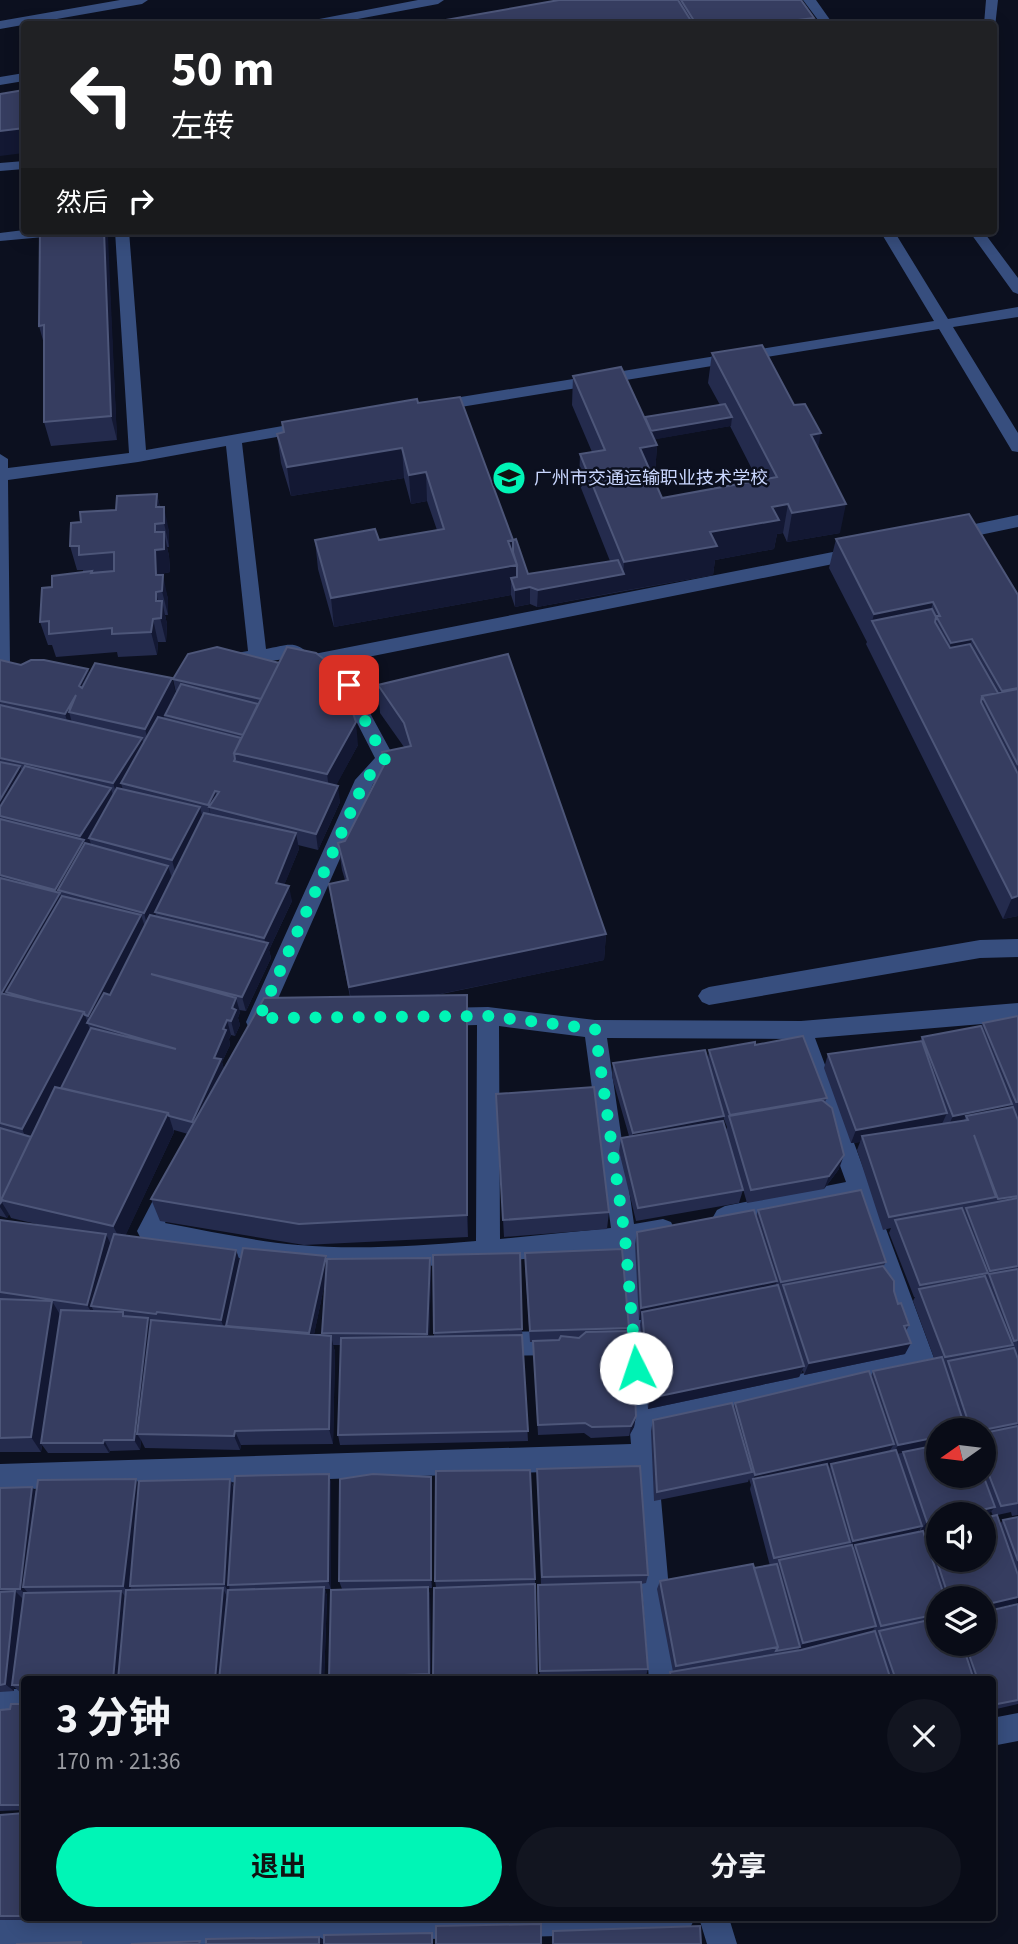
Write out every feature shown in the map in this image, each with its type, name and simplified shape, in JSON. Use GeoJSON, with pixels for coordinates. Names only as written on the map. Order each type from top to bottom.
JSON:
{"type":"FeatureCollection","features":[{"type":"Feature","properties":{"kind":"street"},"geometry":{"type":"LineString","coordinates":[[0,25],[106,3],[142,0]]}},
{"type":"Feature","properties":{"kind":"street"},"geometry":{"type":"LineString","coordinates":[[330,21],[438,0]]}},
{"type":"Feature","properties":{"kind":"street"},"geometry":{"type":"LineString","coordinates":[[809,0],[825,21]]}},
{"type":"Feature","properties":{"kind":"street"},"geometry":{"type":"LineString","coordinates":[[990,21],[992,0]]}},
{"type":"Feature","properties":{"kind":"street"},"geometry":{"type":"LineString","coordinates":[[0,81],[21,78]]}},
{"type":"Feature","properties":{"kind":"street"},"geometry":{"type":"LineString","coordinates":[[0,167],[21,165]]}},
{"type":"Feature","properties":{"kind":"street"},"geometry":{"type":"LineString","coordinates":[[0,237],[22,235]]}},
{"type":"Feature","properties":{"kind":"street"},"geometry":{"type":"LineString","coordinates":[[122,235],[138,457]]}},
{"type":"Feature","properties":{"kind":"street"},"geometry":{"type":"LineString","coordinates":[[889,235],[1018,447]]}},
{"type":"Feature","properties":{"kind":"street"},"geometry":{"type":"LineString","coordinates":[[979,235],[1018,289]]}},
{"type":"Feature","properties":{"kind":"street"},"geometry":{"type":"LineString","coordinates":[[425,408],[1018,312]]}},
{"type":"Feature","properties":{"kind":"street"},"geometry":{"type":"LineString","coordinates":[[5,665],[1,467],[138,457],[329,423]]}},
{"type":"Feature","properties":{"kind":"street"},"geometry":{"type":"LineString","coordinates":[[233,439],[258,656]]}},
{"type":"Feature","properties":{"kind":"street"},"geometry":{"type":"LineString","coordinates":[[937,537],[1018,521]]}},
{"type":"Feature","properties":{"kind":"street"},"geometry":{"type":"LineString","coordinates":[[303,663],[870,551]]}},
{"type":"Feature","properties":{"kind":"street"},"geometry":{"type":"LineString","coordinates":[[208,663],[296,650],[303,663],[349,685],[362,696],[361,713],[385,759],[365,780],[247,1042]]}},
{"type":"Feature","properties":{"kind":"street"},"geometry":{"type":"LineString","coordinates":[[709,996],[980,949],[1018,948]]}},
{"type":"Feature","properties":{"kind":"street"},"geometry":{"type":"LineString","coordinates":[[421,1017],[488,1016],[595,1029],[801,1030],[1018,1012]]}},
{"type":"Feature","properties":{"kind":"street"},"geometry":{"type":"LineString","coordinates":[[488,1016],[488,1251]]}},
{"type":"Feature","properties":{"kind":"street"},"geometry":{"type":"LineString","coordinates":[[259,1018],[286,1018]]}},
{"type":"Feature","properties":{"kind":"street"},"geometry":{"type":"LineString","coordinates":[[595,1029],[625,1237],[663,1676]]}},
{"type":"Feature","properties":{"kind":"street"},"geometry":{"type":"LineString","coordinates":[[640,1422],[922,1358],[801,1030]]}},
{"type":"Feature","properties":{"kind":"street"},"geometry":{"type":"LineString","coordinates":[[149,1231],[180,1172]]}},
{"type":"Feature","properties":{"kind":"street"},"geometry":{"type":"LineString","coordinates":[[127,1241],[149,1231],[242,1249],[316,1257],[378,1258],[488,1251],[625,1237],[860,1189]]}},
{"type":"Feature","properties":{"kind":"street"},"geometry":{"type":"LineString","coordinates":[[608,1341],[635,1341]]}},
{"type":"Feature","properties":{"kind":"street"},"geometry":{"type":"LineString","coordinates":[[473,1345],[581,1342]]}},
{"type":"Feature","properties":{"kind":"street"},"geometry":{"type":"LineString","coordinates":[[0,1477],[643,1456]]}},
{"type":"Feature","properties":{"kind":"street"},"geometry":{"type":"LineString","coordinates":[[0,1703],[21,1702]]}},
{"type":"Feature","properties":{"kind":"street"},"geometry":{"type":"LineString","coordinates":[[996,1731],[1018,1727]]}},
{"type":"Feature","properties":{"kind":"street"},"geometry":{"type":"LineString","coordinates":[[0,1935],[560,1921]]}},
{"type":"Feature","properties":{"kind":"street"},"geometry":{"type":"LineString","coordinates":[[715,1921],[722,1944]]}},
{"type":"Feature","properties":{"kind":"building"},"geometry":{"type":"Polygon","coordinates":[[[559,0],[678,0],[691,21],[440,21],[559,0]]]}},
{"type":"Feature","properties":{"kind":"building"},"geometry":{"type":"Polygon","coordinates":[[[681,0],[801,0],[814,18],[790,21],[694,21],[681,0]]]}},
{"type":"Feature","properties":{"kind":"building"},"geometry":{"type":"Polygon","coordinates":[[[21,90],[21,128],[0,131],[0,94],[21,90]]]}},
{"type":"Feature","properties":{"kind":"building"},"geometry":{"type":"Polygon","coordinates":[[[40,235],[104,235],[111,416],[44,422],[44,325],[39,326],[40,235]]]}},
{"type":"Feature","properties":{"kind":"building"},"geometry":{"type":"Polygon","coordinates":[[[762,345],[794,405],[805,404],[821,433],[811,435],[846,504],[792,513],[788,504],[772,507],[779,520],[710,532],[717,546],[624,562],[580,454],[605,450],[573,376],[621,367],[657,445],[640,448],[662,498],[777,477],[712,353],[762,345]]]}},
{"type":"Feature","properties":{"kind":"building"},"geometry":{"type":"Polygon","coordinates":[[[460,397],[513,540],[508,541],[517,565],[331,598],[315,540],[375,529],[379,540],[444,529],[426,472],[409,475],[402,448],[287,467],[277,434],[284,432],[282,422],[417,399],[418,403],[460,397]]]}},
{"type":"Feature","properties":{"kind":"building"},"geometry":{"type":"Polygon","coordinates":[[[725,404],[732,417],[651,431],[645,417],[725,404]]]}},
{"type":"Feature","properties":{"kind":"building"},"geometry":{"type":"Polygon","coordinates":[[[157,494],[156,507],[164,507],[164,523],[155,524],[155,532],[164,532],[164,549],[155,550],[156,575],[163,575],[162,591],[156,592],[156,601],[162,601],[161,618],[153,619],[151,632],[112,634],[112,628],[49,634],[49,621],[40,622],[42,588],[52,587],[52,576],[114,571],[114,552],[79,555],[79,546],[70,546],[71,523],[81,522],[80,512],[116,510],[117,496],[157,494]]]}},
{"type":"Feature","properties":{"kind":"building"},"geometry":{"type":"Polygon","coordinates":[[[969,514],[1018,595],[1018,688],[1002,691],[972,639],[951,643],[936,616],[940,616],[933,602],[874,614],[836,539],[969,514]]]}},
{"type":"Feature","properties":{"kind":"building"},"geometry":{"type":"Polygon","coordinates":[[[516,539],[528,574],[618,560],[624,574],[538,590],[530,587],[515,590],[511,578],[517,577],[513,552],[513,540],[516,539]]]}},
{"type":"Feature","properties":{"kind":"building"},"geometry":{"type":"Polygon","coordinates":[[[932,609],[935,622],[950,648],[970,644],[998,693],[982,696],[981,702],[1018,774],[1018,896],[1012,898],[872,621],[932,609]]]}},
{"type":"Feature","properties":{"kind":"building"},"geometry":{"type":"Polygon","coordinates":[[[217,647],[279,663],[261,699],[173,679],[188,654],[217,647]]]}},
{"type":"Feature","properties":{"kind":"building"},"geometry":{"type":"Polygon","coordinates":[[[287,647],[316,653],[325,660],[347,696],[356,722],[327,774],[234,753],[287,647]]]}},
{"type":"Feature","properties":{"kind":"building"},"geometry":{"type":"Polygon","coordinates":[[[508,654],[606,934],[349,987],[329,884],[348,880],[338,843],[345,841],[384,765],[382,752],[411,746],[404,723],[378,685],[508,654]]]}},
{"type":"Feature","properties":{"kind":"building"},"geometry":{"type":"Polygon","coordinates":[[[0,660],[21,665],[31,660],[44,660],[88,669],[79,686],[82,688],[95,663],[172,678],[145,729],[69,712],[76,695],[65,714],[0,701],[0,660]]]}},
{"type":"Feature","properties":{"kind":"building"},"geometry":{"type":"Polygon","coordinates":[[[181,684],[258,704],[243,735],[165,715],[181,684]]]}},
{"type":"Feature","properties":{"kind":"building"},"geometry":{"type":"Polygon","coordinates":[[[1018,689],[1018,765],[982,696],[1018,689]]]}},
{"type":"Feature","properties":{"kind":"building"},"geometry":{"type":"Polygon","coordinates":[[[0,705],[142,738],[113,783],[0,758],[0,705]]]}},
{"type":"Feature","properties":{"kind":"building"},"geometry":{"type":"Polygon","coordinates":[[[158,717],[241,738],[234,753],[234,761],[338,786],[316,834],[209,807],[219,792],[215,791],[208,805],[121,783],[158,717]]]}},
{"type":"Feature","properties":{"kind":"building"},"geometry":{"type":"Polygon","coordinates":[[[0,762],[20,766],[0,800],[0,762]]]}},
{"type":"Feature","properties":{"kind":"building"},"geometry":{"type":"Polygon","coordinates":[[[25,766],[111,788],[80,836],[0,816],[0,807],[25,766]]]}},
{"type":"Feature","properties":{"kind":"building"},"geometry":{"type":"Polygon","coordinates":[[[117,788],[200,807],[172,860],[89,838],[117,788]]]}},
{"type":"Feature","properties":{"kind":"building"},"geometry":{"type":"Polygon","coordinates":[[[204,813],[296,833],[276,883],[289,886],[264,938],[155,912],[204,813]]]}},
{"type":"Feature","properties":{"kind":"building"},"geometry":{"type":"Polygon","coordinates":[[[0,819],[84,840],[55,890],[0,875],[0,819]]]}},
{"type":"Feature","properties":{"kind":"building"},"geometry":{"type":"Polygon","coordinates":[[[85,843],[168,866],[144,913],[58,890],[85,843]]]}},
{"type":"Feature","properties":{"kind":"building"},"geometry":{"type":"Polygon","coordinates":[[[0,878],[60,893],[1,994],[0,993],[0,878]]]}},
{"type":"Feature","properties":{"kind":"building"},"geometry":{"type":"Polygon","coordinates":[[[62,896],[141,915],[88,1016],[84,1012],[6,992],[62,896]]]}},
{"type":"Feature","properties":{"kind":"building"},"geometry":{"type":"Polygon","coordinates":[[[150,915],[268,943],[242,997],[151,974],[236,998],[232,1008],[236,1010],[231,1021],[227,1020],[223,1029],[226,1030],[214,1058],[221,1059],[192,1122],[169,1116],[168,1113],[61,1088],[91,1028],[176,1049],[87,1023],[104,993],[110,995],[150,915]]]}},
{"type":"Feature","properties":{"kind":"building"},"geometry":{"type":"Polygon","coordinates":[[[0,993],[84,1012],[22,1129],[0,1123],[0,993]]]}},
{"type":"Feature","properties":{"kind":"building"},"geometry":{"type":"Polygon","coordinates":[[[467,995],[467,1215],[299,1224],[151,1199],[264,998],[467,995]]]}},
{"type":"Feature","properties":{"kind":"building"},"geometry":{"type":"Polygon","coordinates":[[[1018,1016],[1018,1102],[1016,1102],[983,1023],[1018,1016]]]}},
{"type":"Feature","properties":{"kind":"building"},"geometry":{"type":"Polygon","coordinates":[[[981,1026],[1012,1104],[953,1116],[922,1037],[981,1026]]]}},
{"type":"Feature","properties":{"kind":"building"},"geometry":{"type":"Polygon","coordinates":[[[803,1036],[827,1098],[730,1115],[709,1050],[803,1036]]]}},
{"type":"Feature","properties":{"kind":"building"},"geometry":{"type":"Polygon","coordinates":[[[922,1041],[947,1113],[856,1130],[828,1054],[922,1041]]]}},
{"type":"Feature","properties":{"kind":"building"},"geometry":{"type":"Polygon","coordinates":[[[705,1050],[724,1116],[633,1133],[613,1063],[705,1050]]]}},
{"type":"Feature","properties":{"kind":"building"},"geometry":{"type":"Polygon","coordinates":[[[55,1087],[168,1113],[113,1226],[1,1200],[55,1087]]]}},
{"type":"Feature","properties":{"kind":"building"},"geometry":{"type":"Polygon","coordinates":[[[594,1087],[609,1212],[503,1220],[496,1094],[594,1087]]]}},
{"type":"Feature","properties":{"kind":"building"},"geometry":{"type":"Polygon","coordinates":[[[822,1100],[832,1108],[844,1155],[829,1176],[751,1190],[729,1116],[822,1100]]]}},
{"type":"Feature","properties":{"kind":"building"},"geometry":{"type":"Polygon","coordinates":[[[1013,1107],[1018,1120],[1018,1196],[998,1199],[974,1135],[996,1197],[889,1217],[862,1136],[968,1120],[966,1116],[1013,1107]]]}},
{"type":"Feature","properties":{"kind":"building"},"geometry":{"type":"Polygon","coordinates":[[[723,1121],[743,1190],[638,1208],[621,1138],[723,1121]]]}},
{"type":"Feature","properties":{"kind":"building"},"geometry":{"type":"Polygon","coordinates":[[[0,1128],[31,1137],[0,1204],[0,1128]]]}},
{"type":"Feature","properties":{"kind":"building"},"geometry":{"type":"Polygon","coordinates":[[[861,1190],[886,1262],[781,1282],[758,1210],[861,1190]]]}},
{"type":"Feature","properties":{"kind":"building"},"geometry":{"type":"Polygon","coordinates":[[[1018,1198],[1018,1266],[990,1271],[966,1208],[1018,1198]]]}},
{"type":"Feature","properties":{"kind":"building"},"geometry":{"type":"Polygon","coordinates":[[[962,1208],[988,1273],[920,1285],[895,1220],[962,1208]]]}},
{"type":"Feature","properties":{"kind":"building"},"geometry":{"type":"Polygon","coordinates":[[[754,1210],[777,1281],[641,1308],[637,1232],[754,1210]]]}},
{"type":"Feature","properties":{"kind":"building"},"geometry":{"type":"Polygon","coordinates":[[[0,1220],[106,1234],[87,1305],[0,1292],[0,1220]]]}},
{"type":"Feature","properties":{"kind":"building"},"geometry":{"type":"Polygon","coordinates":[[[114,1234],[236,1250],[221,1320],[91,1306],[114,1234]]]}},
{"type":"Feature","properties":{"kind":"building"},"geometry":{"type":"Polygon","coordinates":[[[243,1248],[326,1256],[309,1333],[226,1326],[243,1248]]]}},
{"type":"Feature","properties":{"kind":"building"},"geometry":{"type":"Polygon","coordinates":[[[622,1249],[629,1328],[530,1331],[525,1253],[622,1249]]]}},
{"type":"Feature","properties":{"kind":"building"},"geometry":{"type":"Polygon","coordinates":[[[520,1253],[522,1329],[434,1333],[433,1255],[520,1253]]]}},
{"type":"Feature","properties":{"kind":"building"},"geometry":{"type":"Polygon","coordinates":[[[430,1258],[427,1334],[322,1333],[327,1259],[430,1258]]]}},
{"type":"Feature","properties":{"kind":"building"},"geometry":{"type":"Polygon","coordinates":[[[883,1266],[894,1281],[898,1304],[901,1303],[909,1325],[904,1326],[911,1343],[809,1363],[783,1285],[883,1266]]]}},
{"type":"Feature","properties":{"kind":"building"},"geometry":{"type":"Polygon","coordinates":[[[1018,1269],[1018,1340],[1014,1341],[989,1274],[1018,1269]]]}},
{"type":"Feature","properties":{"kind":"building"},"geometry":{"type":"Polygon","coordinates":[[[985,1276],[1013,1345],[945,1357],[919,1289],[985,1276]]]}},
{"type":"Feature","properties":{"kind":"building"},"geometry":{"type":"Polygon","coordinates":[[[778,1285],[804,1366],[650,1398],[642,1312],[778,1285]]]}},
{"type":"Feature","properties":{"kind":"building"},"geometry":{"type":"Polygon","coordinates":[[[0,1299],[52,1301],[31,1437],[0,1438],[0,1299]]]}},
{"type":"Feature","properties":{"kind":"building"},"geometry":{"type":"Polygon","coordinates":[[[61,1310],[123,1312],[123,1316],[148,1318],[134,1440],[41,1443],[61,1310]]]}},
{"type":"Feature","properties":{"kind":"building"},"geometry":{"type":"Polygon","coordinates":[[[151,1320],[331,1336],[329,1429],[235,1431],[234,1436],[137,1434],[151,1320]]]}},
{"type":"Feature","properties":{"kind":"building"},"geometry":{"type":"Polygon","coordinates":[[[628,1331],[629,1350],[633,1350],[636,1416],[631,1426],[592,1427],[585,1423],[538,1425],[533,1341],[559,1340],[561,1336],[579,1338],[586,1332],[628,1331]]]}},
{"type":"Feature","properties":{"kind":"building"},"geometry":{"type":"Polygon","coordinates":[[[522,1335],[528,1431],[338,1435],[341,1338],[522,1335]]]}},
{"type":"Feature","properties":{"kind":"building"},"geometry":{"type":"Polygon","coordinates":[[[1014,1348],[1018,1359],[1018,1423],[996,1427],[996,1418],[967,1418],[948,1361],[1014,1348]]]}},
{"type":"Feature","properties":{"kind":"building"},"geometry":{"type":"Polygon","coordinates":[[[942,1357],[962,1418],[926,1418],[926,1439],[898,1445],[873,1371],[942,1357]]]}},
{"type":"Feature","properties":{"kind":"building"},"geometry":{"type":"Polygon","coordinates":[[[869,1371],[894,1444],[755,1475],[735,1403],[869,1371]]]}},
{"type":"Feature","properties":{"kind":"building"},"geometry":{"type":"Polygon","coordinates":[[[732,1403],[752,1472],[657,1492],[653,1420],[732,1403]]]}},
{"type":"Feature","properties":{"kind":"building"},"geometry":{"type":"Polygon","coordinates":[[[1018,1426],[1018,1503],[1001,1506],[994,1488],[996,1431],[1018,1426]]]}},
{"type":"Feature","properties":{"kind":"building"},"geometry":{"type":"Polygon","coordinates":[[[926,1447],[926,1488],[988,1488],[993,1502],[926,1502],[926,1519],[903,1452],[926,1447]]]}},
{"type":"Feature","properties":{"kind":"building"},"geometry":{"type":"Polygon","coordinates":[[[896,1450],[922,1526],[853,1541],[831,1464],[896,1450]]]}},
{"type":"Feature","properties":{"kind":"building"},"geometry":{"type":"Polygon","coordinates":[[[827,1464],[850,1542],[774,1558],[753,1479],[827,1464]]]}},
{"type":"Feature","properties":{"kind":"building"},"geometry":{"type":"Polygon","coordinates":[[[640,1466],[648,1575],[542,1577],[537,1469],[640,1466]]]}},
{"type":"Feature","properties":{"kind":"building"},"geometry":{"type":"Polygon","coordinates":[[[530,1470],[535,1579],[435,1581],[436,1471],[530,1470]]]}},
{"type":"Feature","properties":{"kind":"building"},"geometry":{"type":"Polygon","coordinates":[[[329,1474],[328,1581],[228,1585],[235,1476],[329,1474]]]}},
{"type":"Feature","properties":{"kind":"building"},"geometry":{"type":"Polygon","coordinates":[[[373,1474],[431,1477],[431,1580],[339,1581],[340,1479],[373,1474]]]}},
{"type":"Feature","properties":{"kind":"building"},"geometry":{"type":"Polygon","coordinates":[[[136,1479],[123,1586],[23,1587],[38,1480],[136,1479]]]}},
{"type":"Feature","properties":{"kind":"building"},"geometry":{"type":"Polygon","coordinates":[[[230,1479],[224,1584],[130,1586],[139,1481],[230,1479]]]}},
{"type":"Feature","properties":{"kind":"building"},"geometry":{"type":"Polygon","coordinates":[[[32,1487],[20,1589],[0,1589],[0,1488],[32,1487]]]}},
{"type":"Feature","properties":{"kind":"building"},"geometry":{"type":"Polygon","coordinates":[[[996,1515],[1018,1575],[1018,1597],[996,1602],[996,1586],[945,1586],[940,1572],[996,1572],[996,1515]]]}},
{"type":"Feature","properties":{"kind":"building"},"geometry":{"type":"Polygon","coordinates":[[[1018,1517],[1018,1561],[1003,1520],[1018,1517]]]}},
{"type":"Feature","properties":{"kind":"building"},"geometry":{"type":"Polygon","coordinates":[[[923,1531],[926,1540],[926,1572],[936,1572],[941,1586],[926,1586],[926,1617],[881,1626],[855,1545],[923,1531]]]}},
{"type":"Feature","properties":{"kind":"building"},"geometry":{"type":"Polygon","coordinates":[[[852,1545],[876,1626],[803,1643],[779,1560],[852,1545]]]}},
{"type":"Feature","properties":{"kind":"building"},"geometry":{"type":"Polygon","coordinates":[[[753,1564],[778,1647],[676,1666],[660,1581],[753,1564]]]}},
{"type":"Feature","properties":{"kind":"building"},"geometry":{"type":"Polygon","coordinates":[[[777,1564],[800,1647],[776,1651],[778,1647],[754,1568],[777,1564]]]}},
{"type":"Feature","properties":{"kind":"building"},"geometry":{"type":"Polygon","coordinates":[[[641,1582],[648,1669],[540,1671],[538,1585],[641,1582]]]}},
{"type":"Feature","properties":{"kind":"building"},"geometry":{"type":"Polygon","coordinates":[[[535,1584],[537,1676],[433,1676],[434,1588],[535,1584]]]}},
{"type":"Feature","properties":{"kind":"building"},"geometry":{"type":"Polygon","coordinates":[[[324,1587],[320,1676],[219,1676],[228,1590],[324,1587]]]}},
{"type":"Feature","properties":{"kind":"building"},"geometry":{"type":"Polygon","coordinates":[[[428,1587],[429,1674],[329,1676],[331,1590],[428,1587]]]}},
{"type":"Feature","properties":{"kind":"building"},"geometry":{"type":"Polygon","coordinates":[[[223,1588],[215,1676],[118,1676],[126,1590],[223,1588]]]}},
{"type":"Feature","properties":{"kind":"building"},"geometry":{"type":"Polygon","coordinates":[[[15,1591],[5,1684],[0,1685],[0,1592],[15,1591]]]}},
{"type":"Feature","properties":{"kind":"building"},"geometry":{"type":"Polygon","coordinates":[[[121,1591],[113,1676],[21,1676],[21,1685],[12,1685],[24,1593],[121,1591]]]}},
{"type":"Feature","properties":{"kind":"building"},"geometry":{"type":"Polygon","coordinates":[[[1018,1604],[1018,1700],[996,1704],[996,1676],[977,1676],[970,1656],[996,1656],[996,1609],[1018,1604]]]}},
{"type":"Feature","properties":{"kind":"building"},"geometry":{"type":"Polygon","coordinates":[[[926,1621],[926,1656],[966,1656],[973,1676],[895,1676],[879,1631],[926,1621]]]}},
{"type":"Feature","properties":{"kind":"building"},"geometry":{"type":"Polygon","coordinates":[[[875,1631],[890,1676],[670,1676],[670,1672],[801,1650],[875,1631]]]}},
{"type":"Feature","properties":{"kind":"building"},"geometry":{"type":"Polygon","coordinates":[[[11,1704],[21,1704],[21,1805],[0,1805],[0,1710],[10,1709],[11,1704]]]}},
{"type":"Feature","properties":{"kind":"building"},"geometry":{"type":"Polygon","coordinates":[[[21,1813],[21,1916],[0,1916],[0,1815],[21,1813]]]}},
{"type":"Feature","properties":{"kind":"building"},"geometry":{"type":"Polygon","coordinates":[[[541,1924],[541,1944],[436,1944],[436,1926],[541,1924]]]}},
{"type":"Feature","properties":{"kind":"building"},"geometry":{"type":"Polygon","coordinates":[[[700,1926],[701,1944],[553,1944],[553,1931],[700,1926]]]}},
{"type":"Feature","properties":{"kind":"building"},"geometry":{"type":"Polygon","coordinates":[[[432,1933],[432,1944],[324,1944],[324,1935],[432,1933]]]}},
{"type":"Feature","properties":{"kind":"building"},"geometry":{"type":"Polygon","coordinates":[[[319,1937],[319,1944],[206,1944],[206,1939],[319,1937]]]}},
{"type":"Feature","properties":{"kind":"building"},"geometry":{"type":"Polygon","coordinates":[[[200,1941],[199,1944],[131,1944],[200,1941]]]}},
{"type":"Feature","properties":{"kind":"building"},"geometry":{"type":"Polygon","coordinates":[[[81,1942],[81,1944],[16,1944],[81,1942]]]}},
{"type":"Feature","properties":{"kind":"place","name":"广州市交通运输职业技术学校"},"geometry":{"type":"Point","coordinates":[509,478]}},
{"type":"Feature","properties":{"kind":"route"},"geometry":{"type":"LineString","coordinates":[[349,685],[362,696],[361,713],[385,759],[365,780],[259,1018],[488,1016],[595,1029],[625,1237],[636,1368]]}}]}
